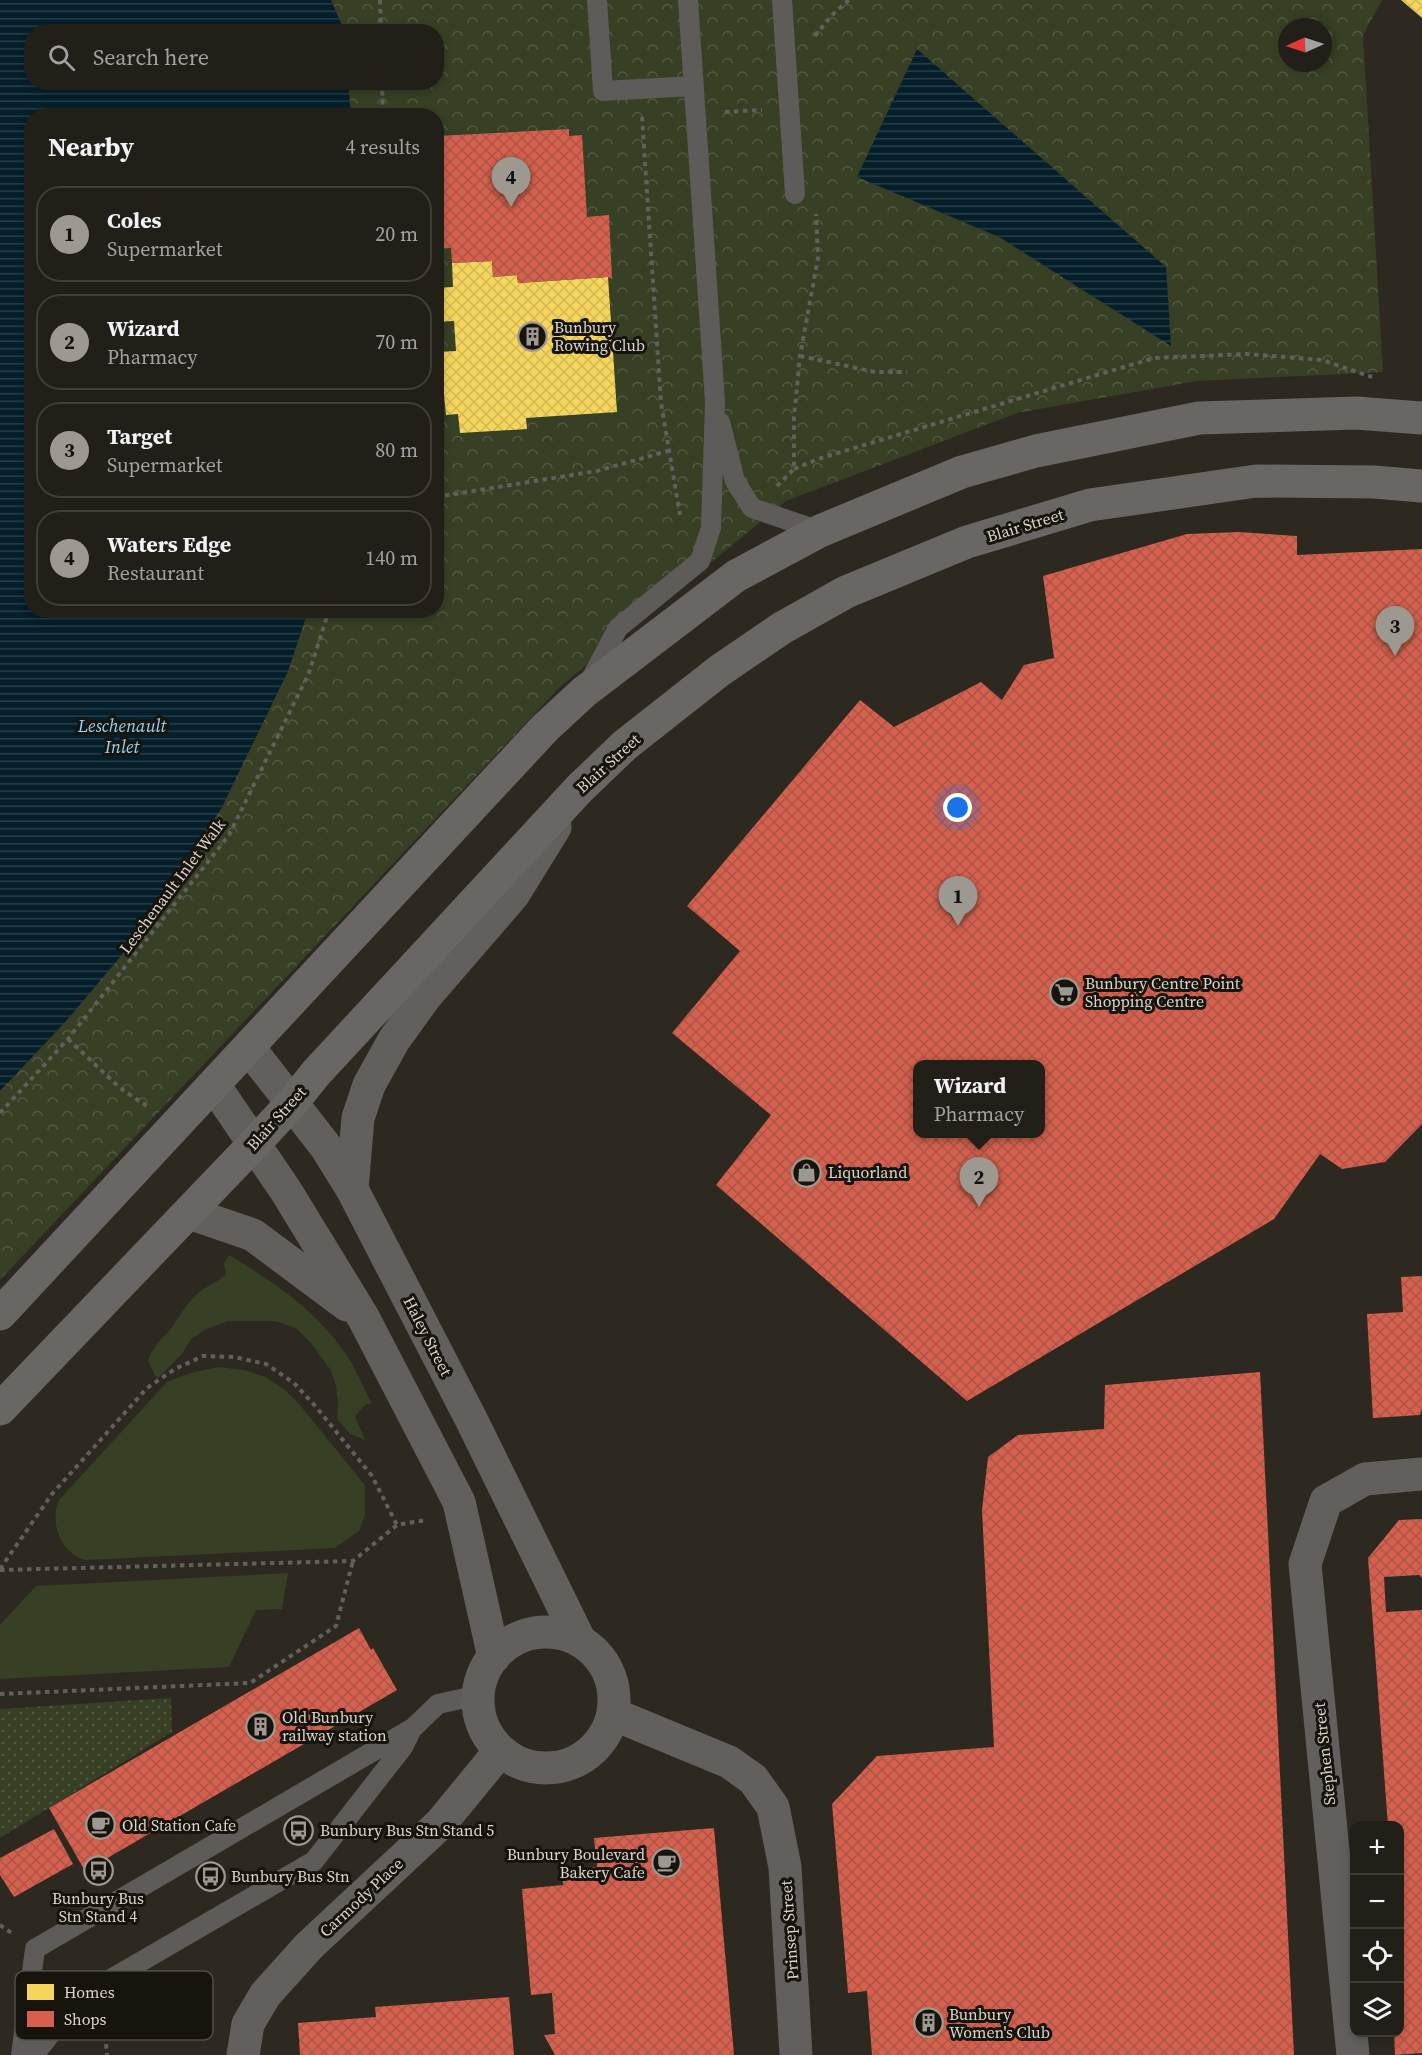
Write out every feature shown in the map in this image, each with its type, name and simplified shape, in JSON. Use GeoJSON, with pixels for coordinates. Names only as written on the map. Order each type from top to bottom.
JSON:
{"type":"FeatureCollection","features":[{"type":"Feature","properties":{"kind":"main road"},"geometry":{"type":"LineString","coordinates":[[0,1314],[545,728],[584,692],[736,576],[820,531],[962,472],[1035,451],[1199,418],[1356,413],[1422,418]]}},
{"type":"Feature","properties":{"kind":"main road","name":"Blair Street"},"geometry":{"type":"LineString","coordinates":[[0,1409],[255,1143],[316,1073],[580,788],[625,745],[720,670],[782,628],[846,592],[967,542],[1090,505],[1256,482],[1374,482],[1422,486]]}},
{"type":"Feature","properties":{"kind":"street"},"geometry":{"type":"LineString","coordinates":[[352,1189],[358,1118],[369,1085],[394,1040],[425,997],[513,895],[580,788]]}},
{"type":"Feature","properties":{"kind":"street","name":"Haley Street"},"geometry":{"type":"LineString","coordinates":[[249,1048],[326,1147],[352,1189],[471,1419],[580,1641]]}},
{"type":"Feature","properties":{"kind":"street"},"geometry":{"type":"LineString","coordinates":[[214,1085],[286,1191],[363,1317],[459,1502],[494,1657]]}},
{"type":"Feature","properties":{"kind":"street"},"geometry":{"type":"LineString","coordinates":[[189,1212],[253,1235],[363,1317]]}},
{"type":"Feature","properties":{"kind":"street","name":"Stephen Street"},"geometry":{"type":"LineString","coordinates":[[1353,2055],[1305,1564],[1326,1501],[1365,1479],[1422,1474]]}},
{"type":"Feature","properties":{"kind":"street"},"geometry":{"type":"LineString","coordinates":[[543,1631],[562,1634],[580,1641],[597,1654],[609,1671],[614,1692],[614,1714],[605,1736],[589,1754],[567,1766],[544,1769],[520,1764],[500,1751],[487,1735],[480,1716],[478,1695],[483,1674],[494,1657],[507,1644],[525,1635],[543,1631]]}},
{"type":"Feature","properties":{"kind":"street","name":"Prinsep Street"},"geometry":{"type":"LineString","coordinates":[[614,1714],[729,1762],[753,1779],[773,1807],[785,1867],[796,2055]]}},
{"type":"Feature","properties":{"kind":"street","name":"Carmody Place"},"geometry":{"type":"LineString","coordinates":[[243,2055],[248,2024],[265,1995],[309,1946],[441,1823],[500,1751]]}},
{"type":"Feature","properties":{"kind":"lane"},"geometry":{"type":"LineString","coordinates":[[597,0],[603,92],[693,86]]}},
{"type":"Feature","properties":{"kind":"lane"},"geometry":{"type":"LineString","coordinates":[[584,692],[618,628],[700,561],[711,528],[715,402],[688,0]]}},
{"type":"Feature","properties":{"kind":"lane"},"geometry":{"type":"LineString","coordinates":[[782,0],[795,194]]}},
{"type":"Feature","properties":{"kind":"lane"},"geometry":{"type":"LineString","coordinates":[[715,402],[735,481],[752,508],[820,531]]}},
{"type":"Feature","properties":{"kind":"lane"},"geometry":{"type":"LineString","coordinates":[[32,1971],[35,1949],[413,1728],[438,1704],[478,1695]]}},
{"type":"Feature","properties":{"kind":"lane"},"geometry":{"type":"LineString","coordinates":[[125,1971],[314,1861],[403,1747],[413,1728]]}},
{"type":"Feature","properties":{"kind":"lane"},"geometry":{"type":"LineString","coordinates":[[21,2055],[23,2040]]}},
{"type":"Feature","properties":{"kind":"lane"},"geometry":{"type":"LineString","coordinates":[[34,2055],[46,2040]]}},
{"type":"Feature","properties":{"kind":"path"},"geometry":{"type":"LineString","coordinates":[[380,0],[381,24]]}},
{"type":"Feature","properties":{"kind":"path"},"geometry":{"type":"LineString","coordinates":[[813,44],[816,33],[849,0]]}},
{"type":"Feature","properties":{"kind":"path"},"geometry":{"type":"LineString","coordinates":[[382,90],[383,108]]}},
{"type":"Feature","properties":{"kind":"path"},"geometry":{"type":"LineString","coordinates":[[816,211],[818,258],[800,356],[875,372],[907,372]]}},
{"type":"Feature","properties":{"kind":"path"},"geometry":{"type":"LineString","coordinates":[[794,469],[821,458],[1154,358],[1257,355],[1322,360],[1374,377]]}},
{"type":"Feature","properties":{"kind":"path"},"geometry":{"type":"LineString","coordinates":[[444,496],[597,471],[668,451]]}},
{"type":"Feature","properties":{"kind":"path","name":"Leschenault Inlet Walk"},"geometry":{"type":"LineString","coordinates":[[0,1113],[68,1039],[229,835],[309,673],[326,618]]}},
{"type":"Feature","properties":{"kind":"path"},"geometry":{"type":"LineString","coordinates":[[0,1569],[52,1494],[147,1388],[175,1369],[203,1356],[234,1357],[266,1364],[294,1383],[372,1476],[397,1525]]}},
{"type":"Feature","properties":{"kind":"path"},"geometry":{"type":"LineString","coordinates":[[0,1694],[250,1683],[336,1626],[353,1561],[397,1525],[426,1520]]}},
{"type":"Feature","properties":{"kind":"path"},"geometry":{"type":"LineString","coordinates":[[0,1569],[353,1561]]}},
{"type":"Feature","properties":{"kind":"green space"},"geometry":{"type":"Polygon","coordinates":[[[331,0],[1382,0],[1363,35],[1383,372],[1197,381],[1017,413],[786,501],[561,686],[0,1280],[0,1091],[67,1020],[221,809],[288,671],[306,618],[444,618],[444,108],[350,108],[349,90],[444,90],[444,24],[341,24],[331,0]]]}},
{"type":"Feature","properties":{"kind":"green space"},"geometry":{"type":"Polygon","coordinates":[[[229,1255],[308,1310],[346,1354],[372,1404],[366,1404],[355,1416],[365,1440],[350,1434],[337,1419],[336,1385],[330,1369],[310,1342],[296,1328],[275,1321],[228,1321],[206,1329],[191,1339],[182,1354],[157,1379],[148,1361],[154,1349],[194,1296],[226,1275],[224,1263],[229,1255]]]}},
{"type":"Feature","properties":{"kind":"green space"},"geometry":{"type":"Polygon","coordinates":[[[218,1367],[244,1370],[266,1377],[285,1390],[299,1404],[365,1485],[365,1515],[359,1531],[335,1548],[85,1560],[69,1551],[59,1536],[55,1519],[59,1500],[167,1382],[194,1372],[218,1367]]]}},
{"type":"Feature","properties":{"kind":"green space"},"geometry":{"type":"Polygon","coordinates":[[[288,1573],[282,1609],[256,1610],[229,1667],[0,1679],[0,1625],[36,1586],[288,1573]]]}},
{"type":"Feature","properties":{"kind":"green space"},"geometry":{"type":"Polygon","coordinates":[[[171,1698],[172,1732],[0,1838],[0,1709],[171,1698]]]}},
{"type":"Feature","properties":{"kind":"water","name":"Leschenault Inlet"},"geometry":{"type":"Polygon","coordinates":[[[0,0],[331,0],[341,24],[24,24],[24,90],[349,90],[350,108],[24,108],[24,618],[306,618],[288,671],[221,809],[121,956],[67,1020],[0,1091],[0,0]]]}},
{"type":"Feature","properties":{"kind":"water"},"geometry":{"type":"Polygon","coordinates":[[[917,49],[1166,267],[1171,346],[999,237],[857,177],[917,49]]]}},
{"type":"Feature","properties":{"kind":"building: Homes"},"geometry":{"type":"Polygon","coordinates":[[[1401,0],[1422,0],[1422,18],[1401,0]]]}},
{"type":"Feature","properties":{"kind":"building: Homes","name":"Bunbury Rowing Club"},"geometry":{"type":"Polygon","coordinates":[[[492,261],[493,277],[517,275],[518,283],[608,277],[617,412],[526,418],[527,429],[460,433],[458,414],[446,415],[444,395],[444,352],[456,351],[454,321],[444,322],[444,288],[453,287],[452,263],[492,261]]]}},
{"type":"Feature","properties":{"kind":"building: Shops"},"geometry":{"type":"Polygon","coordinates":[[[569,129],[569,136],[582,135],[587,217],[609,215],[612,279],[608,277],[518,283],[517,275],[493,277],[492,261],[452,263],[451,248],[444,248],[444,136],[569,129]]]}},
{"type":"Feature","properties":{"kind":"building: Shops","name":"Bunbury Centre Point Shopping Centre"},"geometry":{"type":"Polygon","coordinates":[[[1239,532],[1297,536],[1297,555],[1422,549],[1422,1124],[1385,1162],[1342,1169],[1320,1154],[1274,1219],[967,1401],[716,1185],[771,1115],[672,1033],[740,951],[687,906],[860,700],[894,727],[981,682],[1002,700],[1024,665],[1054,658],[1043,576],[1187,534],[1239,532]]]}},
{"type":"Feature","properties":{"kind":"building: Shops"},"geometry":{"type":"Polygon","coordinates":[[[1422,1276],[1422,1409],[1420,1415],[1373,1418],[1367,1314],[1403,1312],[1401,1277],[1422,1276]]]}},
{"type":"Feature","properties":{"kind":"building: Shops"},"geometry":{"type":"Polygon","coordinates":[[[1260,1372],[1294,2055],[872,2055],[867,1991],[848,1993],[832,1804],[877,1756],[994,1747],[982,1510],[988,1457],[1018,1435],[1104,1429],[1105,1385],[1260,1372]]]}},
{"type":"Feature","properties":{"kind":"building: Shops"},"geometry":{"type":"Polygon","coordinates":[[[1422,1519],[1422,1578],[1419,1575],[1384,1577],[1386,1612],[1422,1610],[1422,2053],[1395,2055],[1394,2037],[1404,2037],[1404,1821],[1388,1821],[1368,1558],[1399,1520],[1422,1519]]]}},
{"type":"Feature","properties":{"kind":"building: Shops","name":"Old Bunbury railway station"},"geometry":{"type":"Polygon","coordinates":[[[359,1628],[397,1690],[85,1871],[49,1808],[359,1628]]]}},
{"type":"Feature","properties":{"kind":"building: Shops"},"geometry":{"type":"Polygon","coordinates":[[[714,1828],[734,2055],[555,2055],[544,2035],[555,2034],[552,1993],[531,1995],[522,1889],[563,1885],[562,1870],[597,1867],[594,1838],[714,1828]]]}},
{"type":"Feature","properties":{"kind":"building: Shops"},"geometry":{"type":"Polygon","coordinates":[[[54,1829],[73,1864],[14,1897],[0,1875],[0,1858],[54,1829]]]}},
{"type":"Feature","properties":{"kind":"building: Shops"},"geometry":{"type":"Polygon","coordinates":[[[509,1997],[514,2055],[300,2055],[298,2023],[376,2017],[375,2007],[509,1997]]]}},
{"type":"Feature","properties":{"kind":"place","name":"Waters Edge"},"geometry":{"type":"Point","coordinates":[511,207]}},
{"type":"Feature","properties":{"kind":"place","name":"Bunbury Rowing Club"},"geometry":{"type":"Point","coordinates":[533,336]}},
{"type":"Feature","properties":{"kind":"place","name":"Target"},"geometry":{"type":"Point","coordinates":[1395,656]}},
{"type":"Feature","properties":{"kind":"place","name":"Coles"},"geometry":{"type":"Point","coordinates":[958,926]}},
{"type":"Feature","properties":{"kind":"place","name":"Bunbury Centre Point Shopping Centre"},"geometry":{"type":"Point","coordinates":[1064,992]}},
{"type":"Feature","properties":{"kind":"place","name":"Liquorland"},"geometry":{"type":"Point","coordinates":[807,1172]}},
{"type":"Feature","properties":{"kind":"place","name":"Wizard"},"geometry":{"type":"Point","coordinates":[979,1207]}},
{"type":"Feature","properties":{"kind":"place","name":"Old Bunbury railway station"},"geometry":{"type":"Point","coordinates":[261,1726]}},
{"type":"Feature","properties":{"kind":"place","name":"Old Station Cafe"},"geometry":{"type":"Point","coordinates":[101,1825]}},
{"type":"Feature","properties":{"kind":"place","name":"Bunbury Bus Stn Stand 5"},"geometry":{"type":"Point","coordinates":[299,1830]}},
{"type":"Feature","properties":{"kind":"place","name":"Bunbury Boulevard Bakery Cafe"},"geometry":{"type":"Point","coordinates":[666,1863]}},
{"type":"Feature","properties":{"kind":"place","name":"Bunbury Bus Stn Stand 4"},"geometry":{"type":"Point","coordinates":[98,1870]}},
{"type":"Feature","properties":{"kind":"place","name":"Bunbury Bus Stn"},"geometry":{"type":"Point","coordinates":[210,1876]}},
{"type":"Feature","properties":{"kind":"place","name":"Bunbury Women's Club"},"geometry":{"type":"Point","coordinates":[928,2023]}}]}
